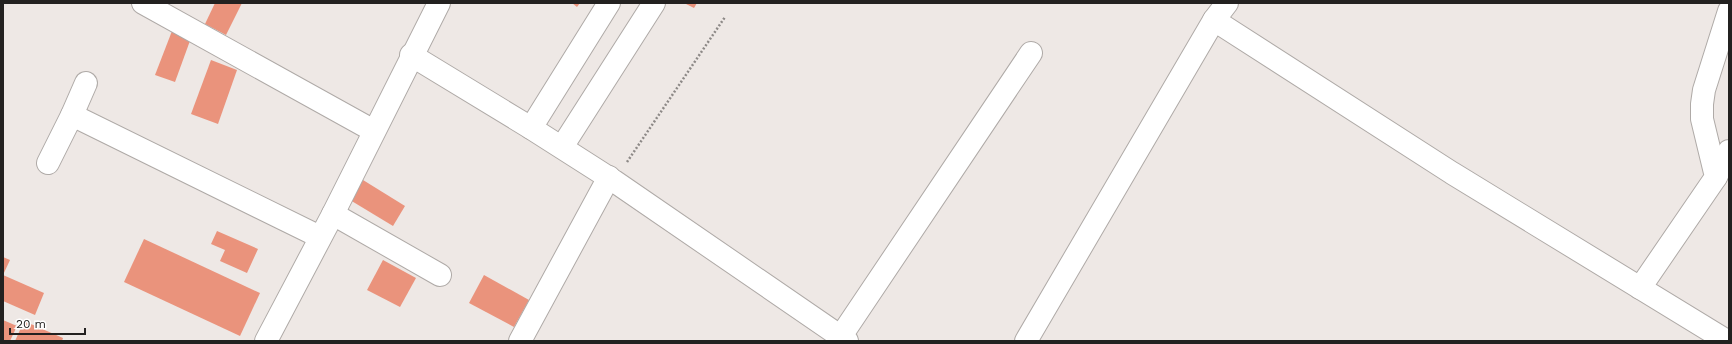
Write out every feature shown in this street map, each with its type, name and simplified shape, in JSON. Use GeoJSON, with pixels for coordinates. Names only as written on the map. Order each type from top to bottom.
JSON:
{"type":"FeatureCollection","features":[{"type":"Feature","properties":{"kind":"street"},"geometry":{"type":"LineString","coordinates":[[143,3],[374,131]]}},
{"type":"Feature","properties":{"kind":"street"},"geometry":{"type":"LineString","coordinates":[[266,341],[333,214],[411,55],[439,3]]}},
{"type":"Feature","properties":{"kind":"street"},"geometry":{"type":"LineString","coordinates":[[531,128],[609,3]]}},
{"type":"Feature","properties":{"kind":"street"},"geometry":{"type":"LineString","coordinates":[[562,147],[654,3]]}},
{"type":"Feature","properties":{"kind":"street"},"geometry":{"type":"LineString","coordinates":[[1026,341],[1214,20],[1227,3]]}},
{"type":"Feature","properties":{"kind":"street"},"geometry":{"type":"LineString","coordinates":[[1716,177],[1702,119],[1702,104],[1704,90],[1729,10]]}},
{"type":"Feature","properties":{"kind":"street"},"geometry":{"type":"LineString","coordinates":[[1214,20],[1452,173],[1727,341]]}},
{"type":"Feature","properties":{"kind":"street"},"geometry":{"type":"LineString","coordinates":[[411,55],[612,179],[844,339],[1031,53]]}},
{"type":"Feature","properties":{"kind":"street"},"geometry":{"type":"LineString","coordinates":[[48,164],[86,83]]}},
{"type":"Feature","properties":{"kind":"street"},"geometry":{"type":"LineString","coordinates":[[72,115],[320,237]]}},
{"type":"Feature","properties":{"kind":"street"},"geometry":{"type":"LineString","coordinates":[[1640,288],[1716,177],[1729,151]]}},
{"type":"Feature","properties":{"kind":"street"},"geometry":{"type":"LineString","coordinates":[[520,341],[612,179]]}},
{"type":"Feature","properties":{"kind":"street"},"geometry":{"type":"LineString","coordinates":[[333,214],[440,274]]}},
{"type":"Feature","properties":{"kind":"path"},"geometry":{"type":"LineString","coordinates":[[612,179],[725,17]]}},
{"type":"Feature","properties":{"kind":"building"},"geometry":{"type":"Polygon","coordinates":[[[215,3],[242,3],[226,35],[205,24],[215,3]]]}},
{"type":"Feature","properties":{"kind":"building"},"geometry":{"type":"Polygon","coordinates":[[[572,3],[580,3],[577,7],[572,3]]]}},
{"type":"Feature","properties":{"kind":"building"},"geometry":{"type":"Polygon","coordinates":[[[684,3],[697,3],[694,8],[684,3]]]}},
{"type":"Feature","properties":{"kind":"building"},"geometry":{"type":"Polygon","coordinates":[[[172,31],[191,38],[175,82],[155,75],[172,31]]]}},
{"type":"Feature","properties":{"kind":"building"},"geometry":{"type":"Polygon","coordinates":[[[211,60],[237,70],[218,124],[191,114],[211,60]]]}},
{"type":"Feature","properties":{"kind":"building"},"geometry":{"type":"Polygon","coordinates":[[[363,180],[405,206],[393,226],[350,200],[363,180]]]}},
{"type":"Feature","properties":{"kind":"building"},"geometry":{"type":"Polygon","coordinates":[[[217,231],[258,249],[247,273],[220,261],[225,250],[211,244],[217,231]]]}},
{"type":"Feature","properties":{"kind":"building"},"geometry":{"type":"Polygon","coordinates":[[[144,239],[260,293],[240,336],[124,282],[144,239]]]}},
{"type":"Feature","properties":{"kind":"building"},"geometry":{"type":"Polygon","coordinates":[[[3,257],[10,260],[3,275],[3,257]]]}},
{"type":"Feature","properties":{"kind":"building"},"geometry":{"type":"Polygon","coordinates":[[[383,260],[416,278],[400,307],[367,290],[383,260]]]}},
{"type":"Feature","properties":{"kind":"building"},"geometry":{"type":"Polygon","coordinates":[[[3,275],[44,293],[35,315],[3,301],[3,275]]]}},
{"type":"Feature","properties":{"kind":"building"},"geometry":{"type":"Polygon","coordinates":[[[484,275],[529,300],[514,327],[469,303],[484,275]]]}},
{"type":"Feature","properties":{"kind":"building"},"geometry":{"type":"Polygon","coordinates":[[[3,320],[17,326],[10,341],[3,341],[3,320]]]}},
{"type":"Feature","properties":{"kind":"building"},"geometry":{"type":"Polygon","coordinates":[[[24,321],[63,338],[62,341],[15,341],[24,321]]]}}]}
